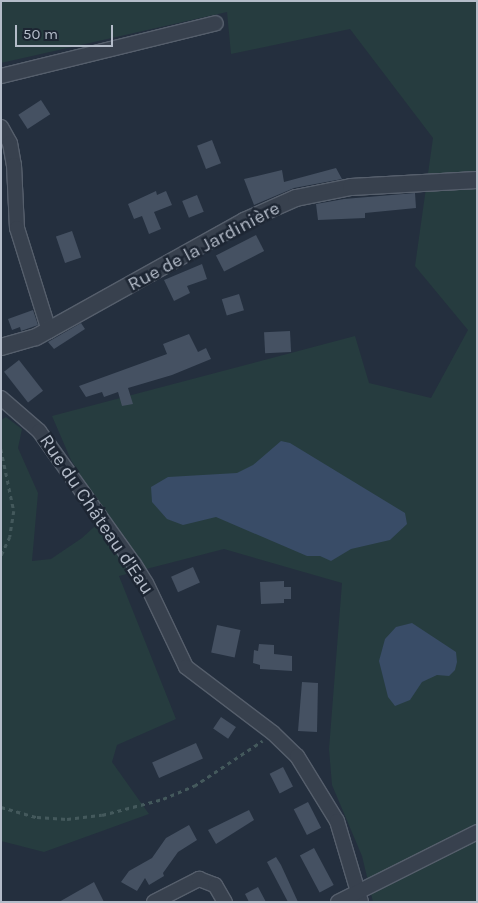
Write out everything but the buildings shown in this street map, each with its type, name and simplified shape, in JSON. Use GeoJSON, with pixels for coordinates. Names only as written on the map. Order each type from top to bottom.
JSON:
{"type":"FeatureCollection","features":[{"type":"Feature","properties":{"kind":"street"},"geometry":{"type":"LineString","coordinates":[[1,76],[216,23]]}},
{"type":"Feature","properties":{"kind":"street"},"geometry":{"type":"LineString","coordinates":[[1,127],[10,143],[14,165],[17,228],[49,331]]}},
{"type":"Feature","properties":{"kind":"street","name":"Rue de la Jardinière"},"geometry":{"type":"LineString","coordinates":[[1,347],[49,331],[244,221],[296,198],[352,188],[477,180]]}},
{"type":"Feature","properties":{"kind":"street","name":"Rue du Château d'Eau"},"geometry":{"type":"LineString","coordinates":[[1,398],[39,431],[134,564],[146,583],[186,667],[273,733],[297,756],[329,805],[360,897]]}},
{"type":"Feature","properties":{"kind":"street"},"geometry":{"type":"LineString","coordinates":[[338,902],[360,897],[477,832]]}},
{"type":"Feature","properties":{"kind":"street"},"geometry":{"type":"LineString","coordinates":[[154,902],[199,880],[215,885],[225,902]]}},
{"type":"Feature","properties":{"kind":"path"},"geometry":{"type":"LineString","coordinates":[[1,449],[14,511],[10,537],[1,556]]}},
{"type":"Feature","properties":{"kind":"path"},"geometry":{"type":"LineString","coordinates":[[1,807],[38,817],[67,819],[102,815],[163,799],[222,770],[273,733]]}},
{"type":"Feature","properties":{"kind":"green space"},"geometry":{"type":"Polygon","coordinates":[[[1,1],[477,1],[477,902],[373,902],[362,856],[332,785],[329,749],[342,583],[224,549],[119,576],[176,719],[117,745],[112,762],[149,814],[44,852],[1,841],[1,420],[6,417],[22,429],[18,448],[38,493],[32,561],[51,559],[82,538],[106,516],[71,460],[52,416],[355,336],[369,383],[431,398],[468,330],[415,266],[433,138],[350,29],[231,54],[227,12],[1,63],[1,1]]]}},
{"type":"Feature","properties":{"kind":"water"},"geometry":{"type":"Polygon","coordinates":[[[281,441],[290,443],[405,513],[407,524],[390,540],[351,549],[331,561],[320,556],[307,556],[216,517],[183,525],[167,519],[152,502],[151,487],[168,477],[237,473],[253,465],[281,441]]]}},
{"type":"Feature","properties":{"kind":"water"},"geometry":{"type":"Polygon","coordinates":[[[412,623],[456,652],[457,662],[455,670],[449,676],[437,675],[422,682],[410,700],[395,706],[388,697],[379,661],[385,639],[396,627],[412,623]]]}}]}
